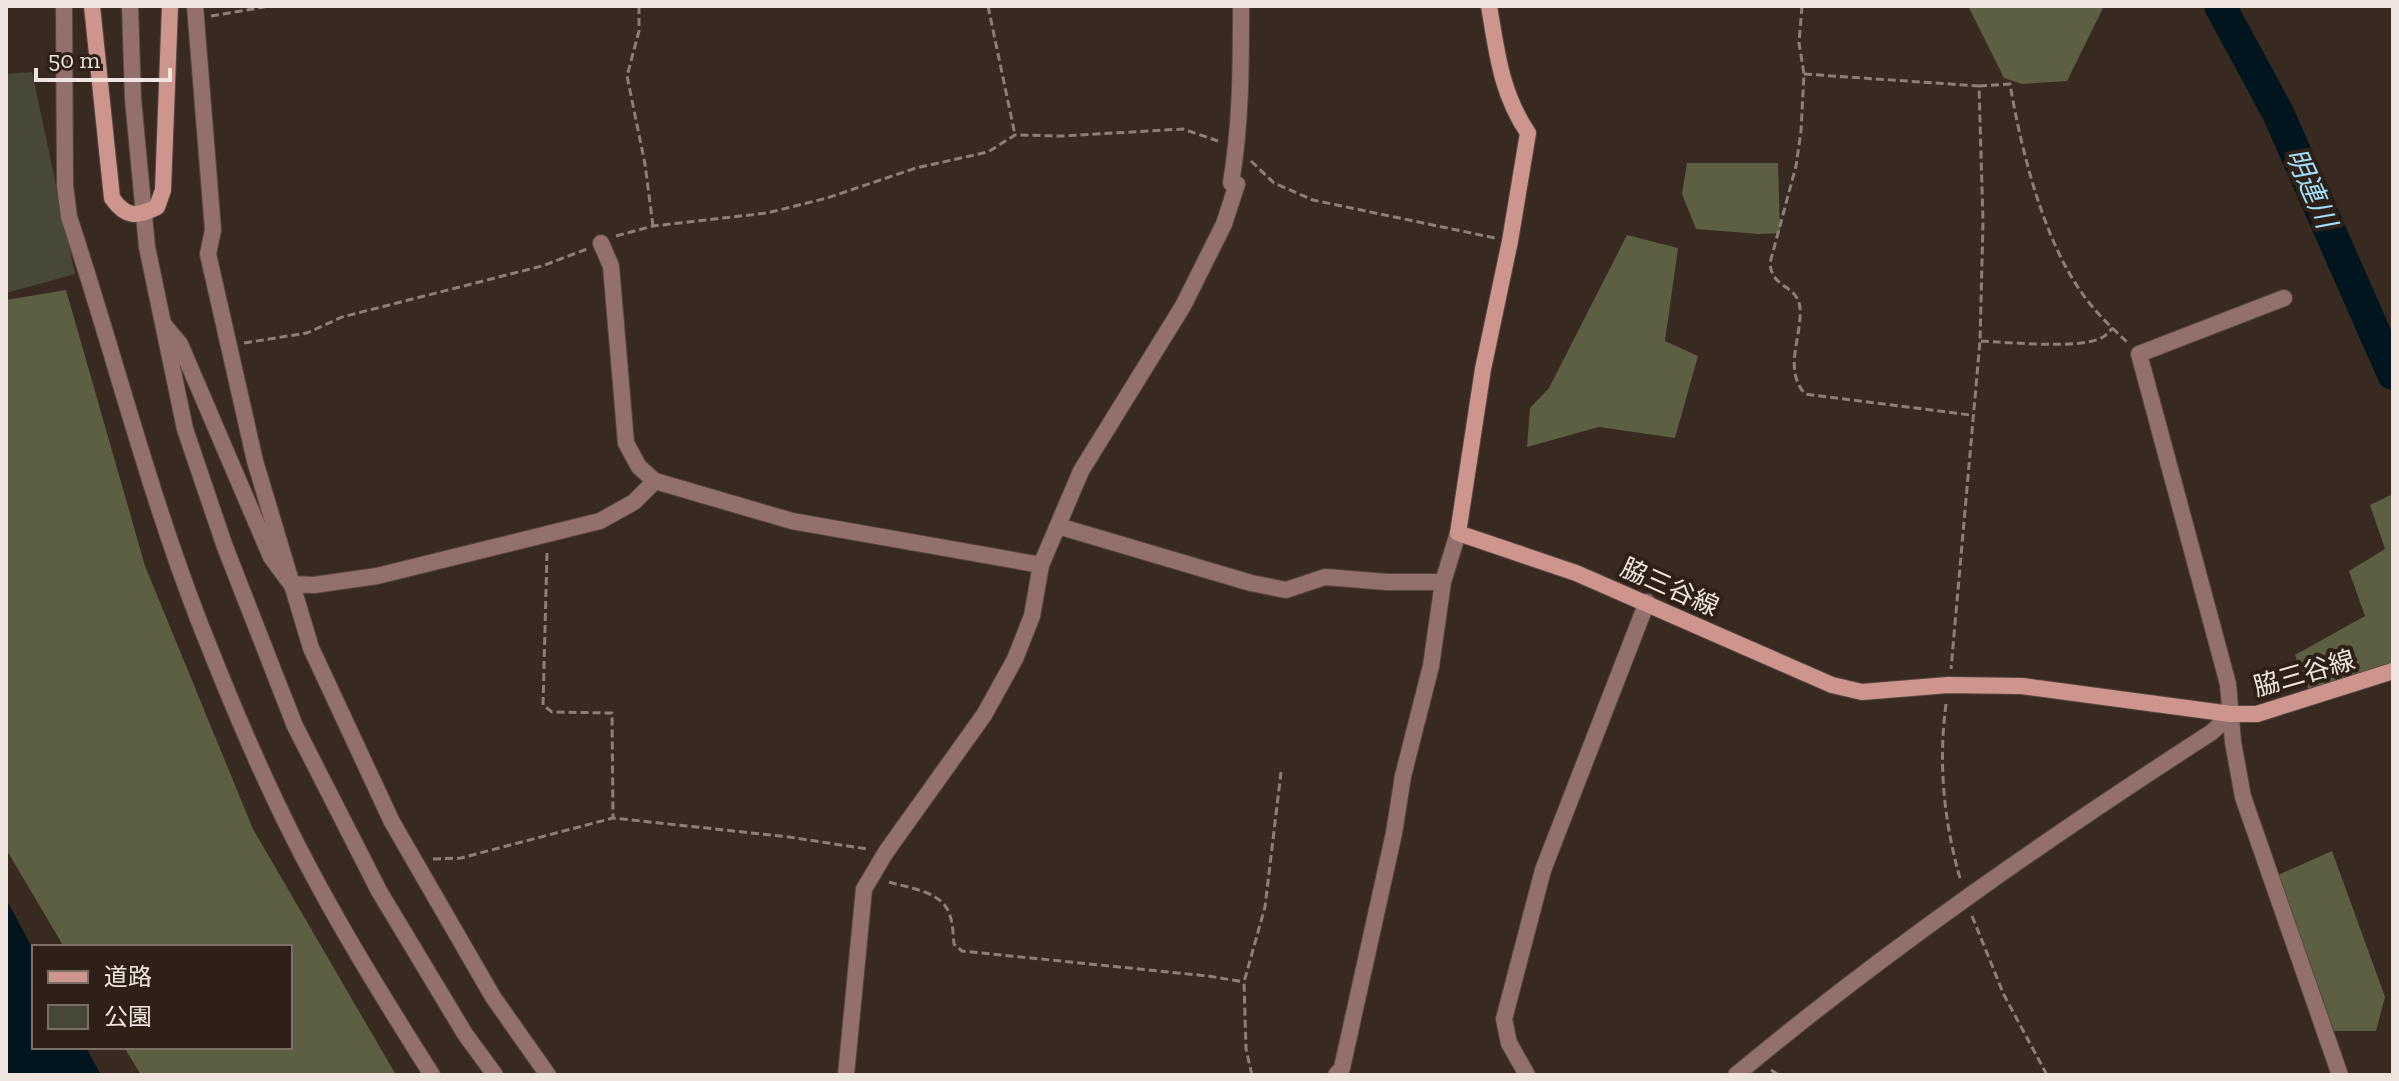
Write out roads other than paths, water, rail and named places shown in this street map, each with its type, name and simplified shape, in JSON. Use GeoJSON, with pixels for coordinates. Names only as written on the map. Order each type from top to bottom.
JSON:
{"type":"FeatureCollection","features":[{"type":"Feature","properties":{"kind":"main road"},"geometry":{"type":"LineString","coordinates":[[92,6],[112,198],[120,210],[143,214],[157,207],[163,190],[170,6]]}},
{"type":"Feature","properties":{"kind":"main road"},"geometry":{"type":"LineString","coordinates":[[1458,533],[1483,369],[1510,241],[1528,133],[1514,112],[1500,72],[1489,6]]}},
{"type":"Feature","properties":{"kind":"main road","name":"脇三谷線"},"geometry":{"type":"LineString","coordinates":[[1458,533],[1576,573],[1832,685],[1862,692],[1948,685],[2022,686],[2231,714],[2257,714],[2393,671]]}},
{"type":"Feature","properties":{"kind":"street"},"geometry":{"type":"LineString","coordinates":[[64,6],[65,185],[69,217],[159,508],[202,628],[279,808],[333,911],[432,1075]]}},
{"type":"Feature","properties":{"kind":"street"},"geometry":{"type":"LineString","coordinates":[[130,6],[133,99],[143,214],[185,429],[225,547],[295,726],[379,891],[465,1034],[495,1075]]}},
{"type":"Feature","properties":{"kind":"street"},"geometry":{"type":"LineString","coordinates":[[846,1075],[864,889],[886,852],[984,715],[1015,659],[1032,616],[1041,565],[1081,471],[1183,306],[1224,224],[1237,184],[1231,183],[1241,98],[1241,6]]}},
{"type":"Feature","properties":{"kind":"street"},"geometry":{"type":"LineString","coordinates":[[195,12],[213,230],[208,254],[255,461],[311,648],[413,861],[493,997],[548,1075]]}},
{"type":"Feature","properties":{"kind":"street"},"geometry":{"type":"LineString","coordinates":[[601,243],[611,266],[626,443],[639,467],[655,481],[792,521],[1041,565]]}},
{"type":"Feature","properties":{"kind":"street"},"geometry":{"type":"LineString","coordinates":[[2284,298],[2139,354],[2228,684],[2233,742],[2243,797],[2340,1075]]}},
{"type":"Feature","properties":{"kind":"street"},"geometry":{"type":"LineString","coordinates":[[164,325],[180,344],[271,557],[291,584]]}},
{"type":"Feature","properties":{"kind":"street"},"geometry":{"type":"LineString","coordinates":[[291,584],[314,585],[377,576],[600,521],[634,502],[655,481]]}},
{"type":"Feature","properties":{"kind":"street"},"geometry":{"type":"LineString","coordinates":[[1058,526],[1251,583],[1286,590],[1325,577],[1443,582]]}},
{"type":"Feature","properties":{"kind":"street"},"geometry":{"type":"LineString","coordinates":[[1336,1075],[1342,1068],[1394,833],[1403,776],[1431,666],[1443,582],[1458,533]]}},
{"type":"Feature","properties":{"kind":"street"},"geometry":{"type":"LineString","coordinates":[[1527,1075],[1509,1043],[1504,1019],[1507,1007],[1543,870],[1647,602]]}},
{"type":"Feature","properties":{"kind":"street"},"geometry":{"type":"LineString","coordinates":[[1736,1075],[1965,899],[2080,818],[2212,732],[2231,714]]}},
{"type":"Feature","properties":{"kind":"water"},"geometry":{"type":"Polygon","coordinates":[[[6,899],[32,947],[32,1049],[87,1049],[101,1075],[6,1075],[6,899]]]}},
{"type":"Feature","properties":{"kind":"waterway","name":"明連川"},"geometry":{"type":"LineString","coordinates":[[2220,6],[2278,113],[2393,374]]}}]}
